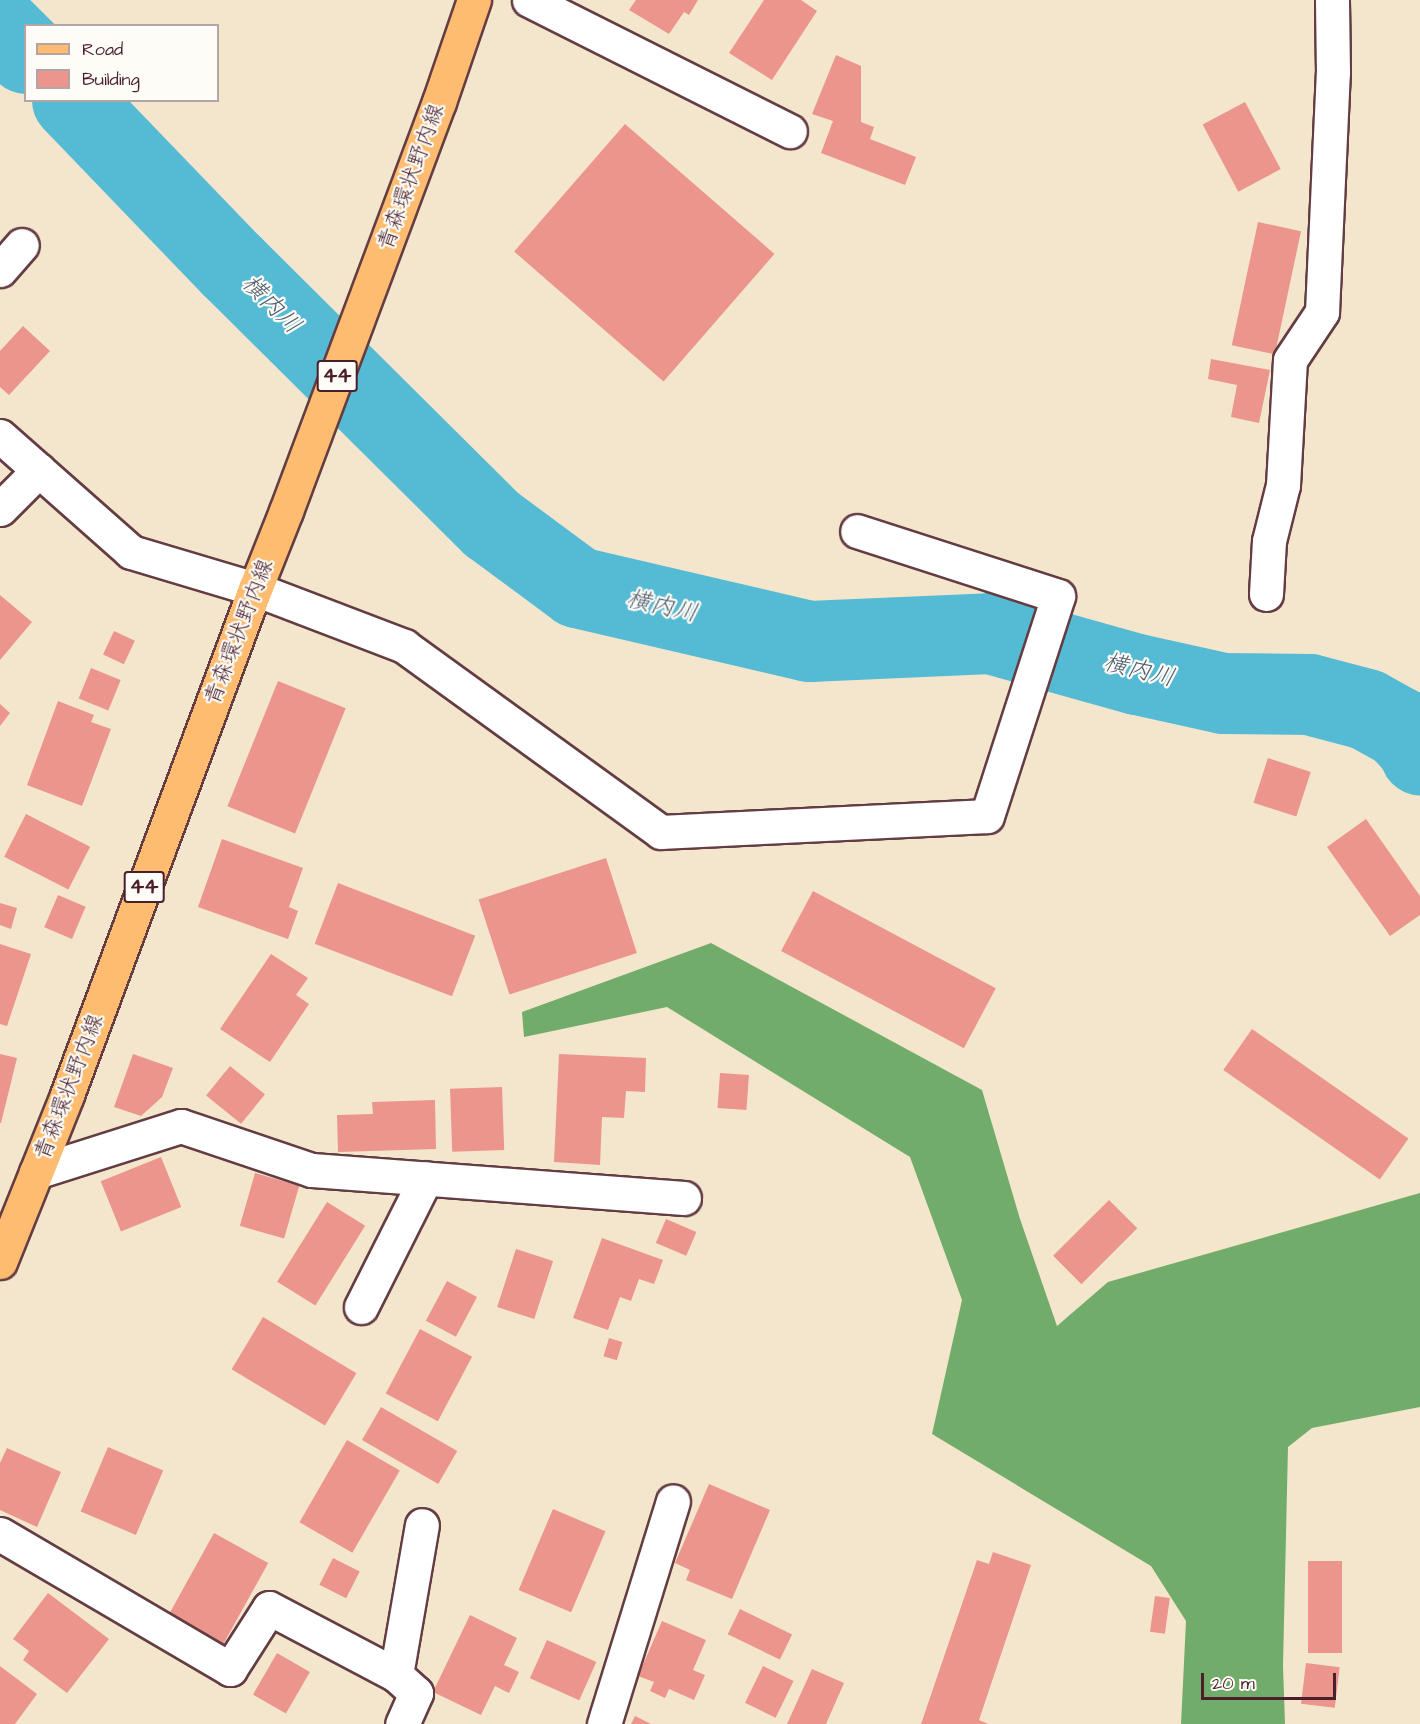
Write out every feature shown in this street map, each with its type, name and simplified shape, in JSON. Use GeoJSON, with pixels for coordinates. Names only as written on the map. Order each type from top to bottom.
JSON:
{"type":"FeatureCollection","features":[{"type":"Feature","properties":{"kind":"main road","name":"青森環状野内線"},"geometry":{"type":"LineString","coordinates":[[0,1262],[286,511],[387,242],[474,0]]}},
{"type":"Feature","properties":{"kind":"street"},"geometry":{"type":"LineString","coordinates":[[529,0],[790,131]]}},
{"type":"Feature","properties":{"kind":"street"},"geometry":{"type":"LineString","coordinates":[[1266,594],[1269,541],[1283,485],[1290,360],[1322,312],[1334,73],[1332,0]]}},
{"type":"Feature","properties":{"kind":"street"},"geometry":{"type":"LineString","coordinates":[[0,270],[22,245]]}},
{"type":"Feature","properties":{"kind":"street"},"geometry":{"type":"LineString","coordinates":[[0,436],[131,552],[255,589],[404,646],[661,832],[987,816],[1058,596],[857,531]]}},
{"type":"Feature","properties":{"kind":"street"},"geometry":{"type":"LineString","coordinates":[[0,509],[39,470]]}},
{"type":"Feature","properties":{"kind":"street"},"geometry":{"type":"LineString","coordinates":[[36,1172],[181,1126],[312,1170],[684,1198]]}},
{"type":"Feature","properties":{"kind":"street"},"geometry":{"type":"LineString","coordinates":[[361,1307],[426,1178]]}},
{"type":"Feature","properties":{"kind":"street"},"geometry":{"type":"LineString","coordinates":[[604,1724],[673,1501]]}},
{"type":"Feature","properties":{"kind":"street"},"geometry":{"type":"LineString","coordinates":[[396,1675],[422,1525]]}},
{"type":"Feature","properties":{"kind":"street"},"geometry":{"type":"LineString","coordinates":[[0,1534],[230,1669],[269,1608],[396,1675],[416,1693],[402,1724]]}},
{"type":"Feature","properties":{"kind":"green space"},"geometry":{"type":"Polygon","coordinates":[[[711,943],[982,1090],[1020,1219],[1057,1326],[1108,1282],[1420,1193],[1420,1407],[1312,1428],[1288,1447],[1283,1666],[1285,1724],[1181,1724],[1186,1621],[1151,1566],[932,1434],[962,1300],[910,1157],[667,1007],[524,1037],[522,1012],[711,943]]]}},
{"type":"Feature","properties":{"kind":"building"},"geometry":{"type":"Polygon","coordinates":[[[636,0],[698,0],[689,15],[684,12],[669,34],[629,10],[636,0]]]}},
{"type":"Feature","properties":{"kind":"building"},"geometry":{"type":"Polygon","coordinates":[[[764,0],[801,0],[817,11],[772,80],[729,53],[764,0]]]}},
{"type":"Feature","properties":{"kind":"building"},"geometry":{"type":"Polygon","coordinates":[[[836,55],[861,66],[861,122],[874,127],[870,139],[916,157],[905,185],[821,153],[833,121],[812,114],[836,55]]]}},
{"type":"Feature","properties":{"kind":"building"},"geometry":{"type":"Polygon","coordinates":[[[1245,102],[1281,169],[1238,192],[1203,125],[1245,102]]]}},
{"type":"Feature","properties":{"kind":"building"},"geometry":{"type":"Polygon","coordinates":[[[625,124],[774,254],[664,381],[514,252],[625,124]]]}},
{"type":"Feature","properties":{"kind":"building"},"geometry":{"type":"Polygon","coordinates":[[[1258,222],[1301,231],[1275,354],[1232,345],[1258,222]]]}},
{"type":"Feature","properties":{"kind":"building"},"geometry":{"type":"Polygon","coordinates":[[[23,326],[50,351],[9,395],[0,387],[0,351],[23,326]]]}},
{"type":"Feature","properties":{"kind":"building"},"geometry":{"type":"Polygon","coordinates":[[[1211,359],[1270,370],[1259,423],[1231,417],[1237,385],[1208,379],[1211,359]]]}},
{"type":"Feature","properties":{"kind":"building"},"geometry":{"type":"Polygon","coordinates":[[[0,595],[32,622],[0,660],[0,595]]]}},
{"type":"Feature","properties":{"kind":"building"},"geometry":{"type":"Polygon","coordinates":[[[114,631],[135,641],[124,664],[103,655],[114,631]]]}},
{"type":"Feature","properties":{"kind":"building"},"geometry":{"type":"Polygon","coordinates":[[[91,668],[121,680],[108,711],[79,699],[91,668]]]}},
{"type":"Feature","properties":{"kind":"building"},"geometry":{"type":"Polygon","coordinates":[[[278,681],[346,708],[295,834],[227,806],[278,681]]]}},
{"type":"Feature","properties":{"kind":"building"},"geometry":{"type":"Polygon","coordinates":[[[58,701],[94,715],[91,722],[111,729],[82,806],[27,785],[58,701]]]}},
{"type":"Feature","properties":{"kind":"building"},"geometry":{"type":"Polygon","coordinates":[[[0,704],[10,713],[0,726],[0,704]]]}},
{"type":"Feature","properties":{"kind":"building"},"geometry":{"type":"Polygon","coordinates":[[[1268,758],[1311,772],[1296,817],[1253,803],[1268,758]]]}},
{"type":"Feature","properties":{"kind":"building"},"geometry":{"type":"Polygon","coordinates":[[[26,814],[90,847],[68,889],[4,857],[26,814]]]}},
{"type":"Feature","properties":{"kind":"building"},"geometry":{"type":"Polygon","coordinates":[[[1366,819],[1420,896],[1420,915],[1390,936],[1327,847],[1366,819]]]}},
{"type":"Feature","properties":{"kind":"building"},"geometry":{"type":"Polygon","coordinates":[[[222,839],[303,868],[289,907],[298,911],[288,939],[198,907],[222,839]]]}},
{"type":"Feature","properties":{"kind":"building"},"geometry":{"type":"Polygon","coordinates":[[[606,858],[637,953],[509,995],[479,899],[606,858]]]}},
{"type":"Feature","properties":{"kind":"building"},"geometry":{"type":"Polygon","coordinates":[[[338,883],[475,936],[452,996],[315,944],[338,883]]]}},
{"type":"Feature","properties":{"kind":"building"},"geometry":{"type":"Polygon","coordinates":[[[813,891],[996,988],[964,1048],[781,951],[813,891]]]}},
{"type":"Feature","properties":{"kind":"building"},"geometry":{"type":"Polygon","coordinates":[[[58,895],[86,907],[72,939],[44,927],[58,895]]]}},
{"type":"Feature","properties":{"kind":"building"},"geometry":{"type":"Polygon","coordinates":[[[0,903],[17,908],[11,929],[0,925],[0,903]]]}},
{"type":"Feature","properties":{"kind":"building"},"geometry":{"type":"Polygon","coordinates":[[[0,944],[31,954],[7,1026],[0,1024],[0,944]]]}},
{"type":"Feature","properties":{"kind":"building"},"geometry":{"type":"Polygon","coordinates":[[[271,954],[308,978],[296,995],[309,1004],[270,1062],[220,1029],[271,954]]]}},
{"type":"Feature","properties":{"kind":"building"},"geometry":{"type":"Polygon","coordinates":[[[1252,1029],[1408,1139],[1380,1180],[1223,1070],[1252,1029]]]}},
{"type":"Feature","properties":{"kind":"building"},"geometry":{"type":"Polygon","coordinates":[[[0,1054],[17,1058],[1,1123],[0,1123],[0,1054]]]}},
{"type":"Feature","properties":{"kind":"building"},"geometry":{"type":"Polygon","coordinates":[[[133,1054],[173,1068],[162,1097],[141,1116],[114,1107],[133,1054]]]}},
{"type":"Feature","properties":{"kind":"building"},"geometry":{"type":"Polygon","coordinates":[[[559,1054],[646,1058],[645,1092],[626,1091],[624,1118],[602,1117],[600,1165],[554,1162],[559,1054]]]}},
{"type":"Feature","properties":{"kind":"building"},"geometry":{"type":"Polygon","coordinates":[[[230,1066],[265,1094],[241,1124],[206,1096],[230,1066]]]}},
{"type":"Feature","properties":{"kind":"building"},"geometry":{"type":"Polygon","coordinates":[[[720,1073],[749,1075],[746,1110],[718,1108],[720,1073]]]}},
{"type":"Feature","properties":{"kind":"building"},"geometry":{"type":"Polygon","coordinates":[[[502,1087],[504,1150],[452,1152],[450,1089],[502,1087]]]}},
{"type":"Feature","properties":{"kind":"building"},"geometry":{"type":"Polygon","coordinates":[[[435,1100],[436,1149],[338,1152],[337,1115],[373,1114],[372,1102],[435,1100]]]}},
{"type":"Feature","properties":{"kind":"building"},"geometry":{"type":"Polygon","coordinates":[[[161,1157],[181,1207],[121,1231],[101,1181],[161,1157]]]}},
{"type":"Feature","properties":{"kind":"building"},"geometry":{"type":"Polygon","coordinates":[[[255,1173],[299,1186],[284,1239],[240,1226],[255,1173]]]}},
{"type":"Feature","properties":{"kind":"building"},"geometry":{"type":"Polygon","coordinates":[[[1109,1200],[1137,1228],[1081,1284],[1053,1256],[1109,1200]]]}},
{"type":"Feature","properties":{"kind":"building"},"geometry":{"type":"Polygon","coordinates":[[[327,1202],[365,1226],[315,1306],[277,1282],[327,1202]]]}},
{"type":"Feature","properties":{"kind":"building"},"geometry":{"type":"Polygon","coordinates":[[[666,1219],[696,1232],[686,1256],[656,1243],[666,1219]]]}},
{"type":"Feature","properties":{"kind":"building"},"geometry":{"type":"Polygon","coordinates":[[[602,1238],[663,1260],[654,1284],[639,1279],[631,1301],[620,1297],[608,1330],[573,1318],[602,1238]]]}},
{"type":"Feature","properties":{"kind":"building"},"geometry":{"type":"Polygon","coordinates":[[[516,1249],[553,1261],[534,1319],[497,1307],[516,1249]]]}},
{"type":"Feature","properties":{"kind":"building"},"geometry":{"type":"Polygon","coordinates":[[[447,1281],[477,1297],[456,1337],[426,1321],[447,1281]]]}},
{"type":"Feature","properties":{"kind":"building"},"geometry":{"type":"Polygon","coordinates":[[[263,1317],[356,1373],[325,1425],[232,1369],[263,1317]]]}},
{"type":"Feature","properties":{"kind":"building"},"geometry":{"type":"Polygon","coordinates":[[[420,1329],[472,1357],[438,1421],[386,1393],[420,1329]]]}},
{"type":"Feature","properties":{"kind":"building"},"geometry":{"type":"Polygon","coordinates":[[[609,1338],[622,1342],[617,1360],[603,1356],[609,1338]]]}},
{"type":"Feature","properties":{"kind":"building"},"geometry":{"type":"Polygon","coordinates":[[[381,1407],[457,1451],[438,1484],[362,1440],[381,1407]]]}},
{"type":"Feature","properties":{"kind":"building"},"geometry":{"type":"Polygon","coordinates":[[[347,1440],[400,1470],[352,1553],[300,1522],[347,1440]]]}},
{"type":"Feature","properties":{"kind":"building"},"geometry":{"type":"Polygon","coordinates":[[[108,1447],[163,1470],[136,1535],[81,1511],[108,1447]]]}},
{"type":"Feature","properties":{"kind":"building"},"geometry":{"type":"Polygon","coordinates":[[[7,1448],[61,1472],[37,1527],[0,1510],[0,1463],[7,1448]]]}},
{"type":"Feature","properties":{"kind":"building"},"geometry":{"type":"Polygon","coordinates":[[[709,1484],[770,1510],[732,1599],[686,1580],[690,1570],[675,1563],[709,1484]]]}},
{"type":"Feature","properties":{"kind":"building"},"geometry":{"type":"Polygon","coordinates":[[[553,1509],[605,1531],[571,1612],[519,1590],[553,1509]]]}},
{"type":"Feature","properties":{"kind":"building"},"geometry":{"type":"Polygon","coordinates":[[[214,1533],[268,1563],[220,1651],[166,1620],[214,1533]]]}},
{"type":"Feature","properties":{"kind":"building"},"geometry":{"type":"Polygon","coordinates":[[[993,1552],[1031,1565],[979,1720],[988,1724],[921,1724],[977,1560],[989,1564],[993,1552]]]}},
{"type":"Feature","properties":{"kind":"building"},"geometry":{"type":"Polygon","coordinates":[[[333,1558],[360,1572],[346,1598],[319,1585],[333,1558]]]}},
{"type":"Feature","properties":{"kind":"building"},"geometry":{"type":"Polygon","coordinates":[[[1308,1561],[1342,1561],[1342,1653],[1308,1653],[1308,1561]]]}},
{"type":"Feature","properties":{"kind":"building"},"geometry":{"type":"Polygon","coordinates":[[[48,1593],[109,1639],[67,1693],[23,1660],[29,1651],[13,1639],[48,1593]]]}},
{"type":"Feature","properties":{"kind":"building"},"geometry":{"type":"Polygon","coordinates":[[[1155,1596],[1170,1598],[1165,1634],[1150,1632],[1155,1596]]]}},
{"type":"Feature","properties":{"kind":"building"},"geometry":{"type":"Polygon","coordinates":[[[740,1609],[792,1634],[780,1660],[728,1634],[740,1609]]]}},
{"type":"Feature","properties":{"kind":"building"},"geometry":{"type":"Polygon","coordinates":[[[470,1615],[517,1638],[504,1665],[519,1672],[509,1693],[495,1686],[481,1715],[433,1692],[470,1615]]]}},
{"type":"Feature","properties":{"kind":"building"},"geometry":{"type":"Polygon","coordinates":[[[662,1621],[706,1640],[693,1670],[705,1675],[694,1700],[669,1689],[665,1698],[650,1691],[654,1682],[638,1676],[662,1621]]]}},
{"type":"Feature","properties":{"kind":"building"},"geometry":{"type":"Polygon","coordinates":[[[547,1640],[596,1662],[579,1700],[530,1678],[547,1640]]]}},
{"type":"Feature","properties":{"kind":"building"},"geometry":{"type":"Polygon","coordinates":[[[277,1653],[310,1672],[286,1714],[253,1695],[277,1653]]]}},
{"type":"Feature","properties":{"kind":"building"},"geometry":{"type":"Polygon","coordinates":[[[1306,1663],[1340,1667],[1335,1708],[1301,1704],[1306,1663]]]}},
{"type":"Feature","properties":{"kind":"building"},"geometry":{"type":"Polygon","coordinates":[[[0,1666],[37,1694],[15,1724],[0,1724],[0,1666]]]}},
{"type":"Feature","properties":{"kind":"building"},"geometry":{"type":"Polygon","coordinates":[[[763,1666],[794,1681],[776,1718],[745,1703],[763,1666]]]}},
{"type":"Feature","properties":{"kind":"building"},"geometry":{"type":"Polygon","coordinates":[[[812,1669],[844,1683],[826,1724],[787,1724],[812,1669]]]}},
{"type":"Feature","properties":{"kind":"building"},"geometry":{"type":"Polygon","coordinates":[[[635,1716],[651,1724],[631,1724],[635,1716]]]}},
{"type":"Feature","properties":{"kind":"waterway","name":"横内川"},"geometry":{"type":"LineString","coordinates":[[0,27],[24,51]]}},
{"type":"Feature","properties":{"kind":"waterway","name":"横内川"},"geometry":{"type":"LineString","coordinates":[[74,102],[232,266],[492,524],[577,587],[809,641],[990,633],[1137,674],[1223,693],[1309,694],[1366,709],[1399,727],[1417,746],[1420,754]]}}]}
